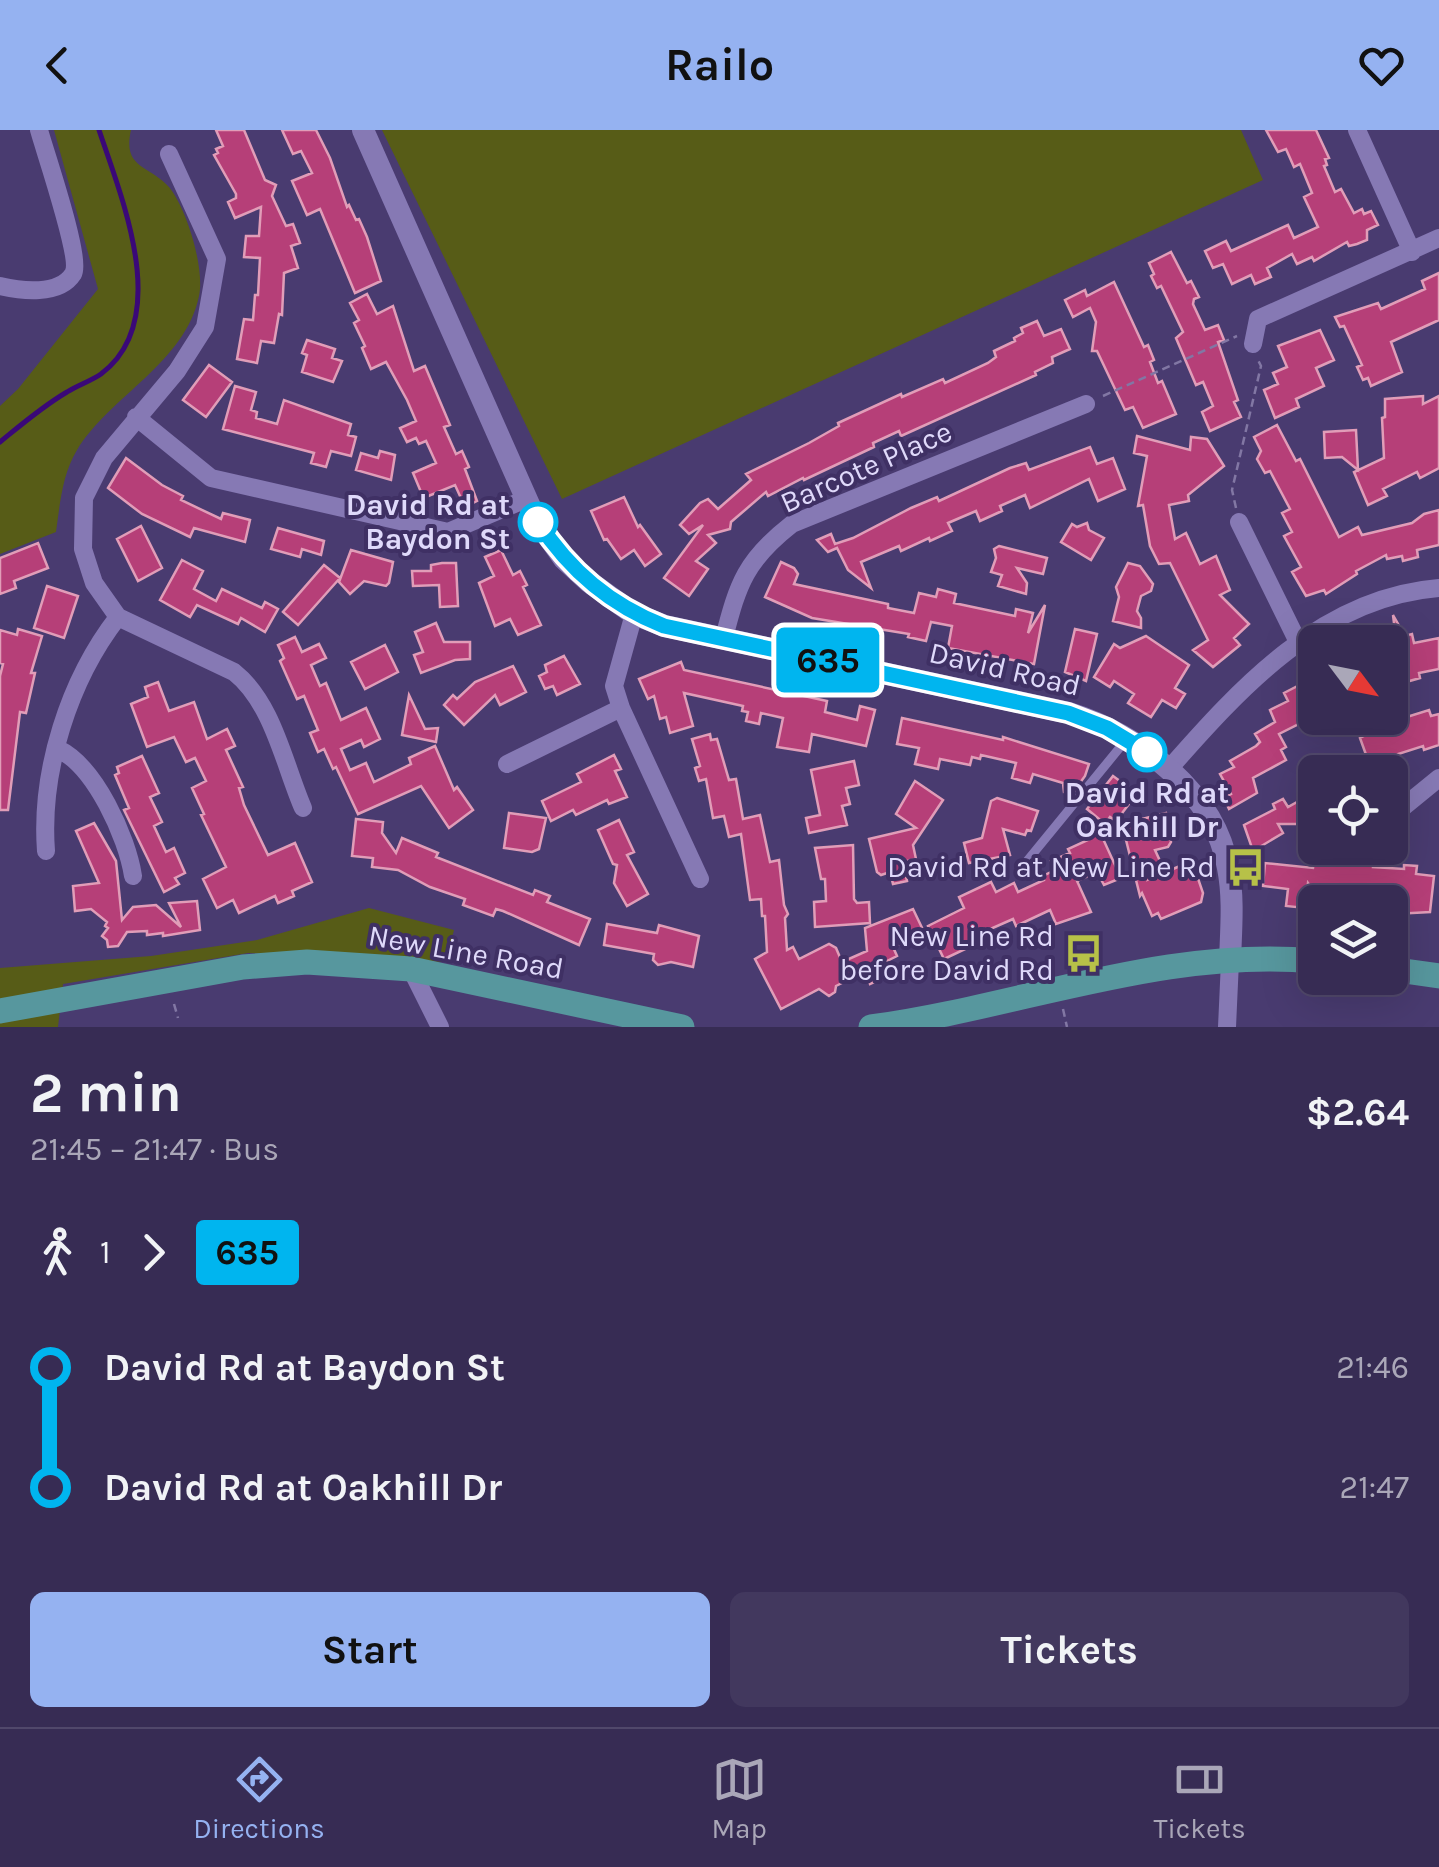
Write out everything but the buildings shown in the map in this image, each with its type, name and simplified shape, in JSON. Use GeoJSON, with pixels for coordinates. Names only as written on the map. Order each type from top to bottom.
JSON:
{"type":"FeatureCollection","features":[{"type":"Feature","properties":{"kind":"main road"},"geometry":{"type":"LineString","coordinates":[[871,1027],[1159,969],[1230,960],[1298,960]]}},
{"type":"Feature","properties":{"kind":"main road","name":"New Line Road"},"geometry":{"type":"LineString","coordinates":[[0,1011],[243,966],[307,962],[411,969],[682,1027]]}},
{"type":"Feature","properties":{"kind":"main road"},"geometry":{"type":"LineString","coordinates":[[1408,972],[1439,976]]}},
{"type":"Feature","properties":{"kind":"street"},"geometry":{"type":"LineString","coordinates":[[0,286],[20,290],[52,288],[72,274],[75,267],[39,130]]}},
{"type":"Feature","properties":{"kind":"street","name":"David Road"},"geometry":{"type":"LineString","coordinates":[[363,130],[526,499],[564,559],[600,592],[634,614],[664,626],[1068,713],[1128,738],[1168,770],[1205,811],[1222,845],[1231,897],[1230,960]]}},
{"type":"Feature","properties":{"kind":"street"},"geometry":{"type":"LineString","coordinates":[[1357,130],[1412,252]]}},
{"type":"Feature","properties":{"kind":"street"},"geometry":{"type":"LineString","coordinates":[[169,154],[217,259],[205,327],[177,371],[104,458],[84,498],[82,550],[94,583],[118,618],[234,672],[249,684],[265,709],[303,808]]}},
{"type":"Feature","properties":{"kind":"street"},"geometry":{"type":"LineString","coordinates":[[1252,326],[1439,238]]}},
{"type":"Feature","properties":{"kind":"street","name":"Barcote Place"},"geometry":{"type":"LineString","coordinates":[[724,638],[746,568],[792,524],[1086,404]]}},
{"type":"Feature","properties":{"kind":"street"},"geometry":{"type":"LineString","coordinates":[[136,418],[210,478],[448,532],[526,499]]}},
{"type":"Feature","properties":{"kind":"street"},"geometry":{"type":"LineString","coordinates":[[1168,770],[1228,702],[1298,642],[1239,522]]}},
{"type":"Feature","properties":{"kind":"street"},"geometry":{"type":"LineString","coordinates":[[1331,625],[1380,600],[1439,588]]}},
{"type":"Feature","properties":{"kind":"street"},"geometry":{"type":"LineString","coordinates":[[634,614],[614,686],[620,708],[700,880]]}},
{"type":"Feature","properties":{"kind":"street"},"geometry":{"type":"LineString","coordinates":[[46,851],[43,814],[58,749],[81,676],[96,646],[118,618]]}},
{"type":"Feature","properties":{"kind":"street"},"geometry":{"type":"LineString","coordinates":[[507,764],[620,708]]}},
{"type":"Feature","properties":{"kind":"street"},"geometry":{"type":"LineString","coordinates":[[58,749],[72,755],[95,784],[130,854],[133,876]]}},
{"type":"Feature","properties":{"kind":"street"},"geometry":{"type":"LineString","coordinates":[[1408,803],[1439,778]]}},
{"type":"Feature","properties":{"kind":"street"},"geometry":{"type":"LineString","coordinates":[[1227,1027],[1230,960]]}},
{"type":"Feature","properties":{"kind":"street"},"geometry":{"type":"LineString","coordinates":[[411,969],[440,1027]]}},
{"type":"Feature","properties":{"kind":"lane"},"geometry":{"type":"LineString","coordinates":[[1028,861],[1128,738]]}},
{"type":"Feature","properties":{"kind":"path"},"geometry":{"type":"LineString","coordinates":[[1086,404],[1252,326],[1260,366],[1232,490],[1239,522]]}},
{"type":"Feature","properties":{"kind":"path"},"geometry":{"type":"LineString","coordinates":[[174,1004],[178,1018]]}},
{"type":"Feature","properties":{"kind":"green space"},"geometry":{"type":"Polygon","coordinates":[[[54,130],[131,130],[129,143],[134,159],[169,187],[182,210],[197,255],[199,296],[179,341],[77,450],[65,480],[56,532],[0,554],[0,406],[98,289],[54,130]]]}},
{"type":"Feature","properties":{"kind":"green space"},"geometry":{"type":"Polygon","coordinates":[[[382,130],[1241,130],[1263,180],[562,499],[382,130]]]}},
{"type":"Feature","properties":{"kind":"green space"},"geometry":{"type":"Polygon","coordinates":[[[369,908],[454,930],[446,962],[248,953],[63,984],[58,1027],[0,1027],[0,968],[151,956],[257,940],[369,908]]]}},
{"type":"Feature","properties":{"kind":"waterway"},"geometry":{"type":"LineString","coordinates":[[0,442],[50,403],[101,374],[123,351],[134,323],[138,291],[136,258],[99,130]]}},
{"type":"Feature","properties":{"kind":"bus line","name":"635"},"geometry":{"type":"LineString","coordinates":[[538,522],[564,559],[600,592],[634,614],[664,626],[1068,713],[1128,738],[1147,752]]}},
{"type":"Feature","properties":{"kind":"place","name":"David Rd at Baydon St"},"geometry":{"type":"Point","coordinates":[538,522]}},
{"type":"Feature","properties":{"kind":"place","name":"David Rd at Oakhill Dr"},"geometry":{"type":"Point","coordinates":[1147,752]}},
{"type":"Feature","properties":{"kind":"place","name":"David Rd at New Line Rd"},"geometry":{"type":"Point","coordinates":[1245,867]}},
{"type":"Feature","properties":{"kind":"place","name":"New Line Rd before David Rd"},"geometry":{"type":"Point","coordinates":[1084,953]}}]}
